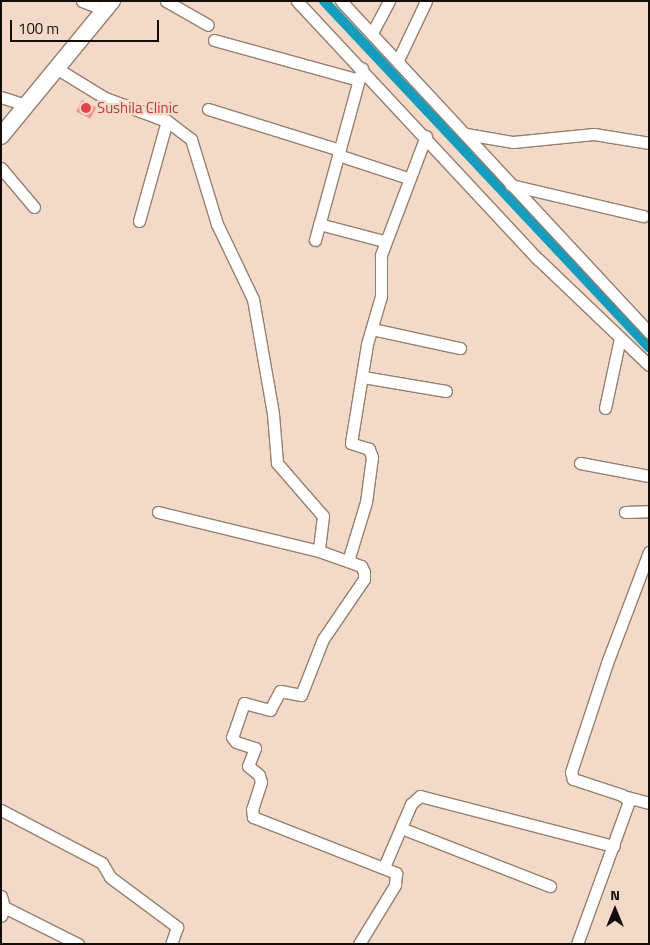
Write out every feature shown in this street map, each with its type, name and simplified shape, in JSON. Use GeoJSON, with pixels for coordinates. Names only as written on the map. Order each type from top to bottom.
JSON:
{"type":"FeatureCollection","features":[{"type":"Feature","properties":{"kind":"main road"},"geometry":{"type":"LineString","coordinates":[[1,136],[109,6]]}},
{"type":"Feature","properties":{"kind":"street"},"geometry":{"type":"LineString","coordinates":[[82,1],[109,6]]}},
{"type":"Feature","properties":{"kind":"street"},"geometry":{"type":"LineString","coordinates":[[166,1],[208,25]]}},
{"type":"Feature","properties":{"kind":"street"},"geometry":{"type":"LineString","coordinates":[[297,1],[426,136],[538,259],[649,365]]}},
{"type":"Feature","properties":{"kind":"street"},"geometry":{"type":"LineString","coordinates":[[372,33],[389,1]]}},
{"type":"Feature","properties":{"kind":"street"},"geometry":{"type":"LineString","coordinates":[[398,60],[426,1]]}},
{"type":"Feature","properties":{"kind":"street"},"geometry":{"type":"LineString","coordinates":[[343,2],[649,333]]}},
{"type":"Feature","properties":{"kind":"street"},"geometry":{"type":"LineString","coordinates":[[214,40],[359,80]]}},
{"type":"Feature","properties":{"kind":"street"},"geometry":{"type":"LineString","coordinates":[[56,68],[105,98],[167,121],[191,139],[217,224],[253,299],[273,414],[277,463],[323,516],[319,552]]}},
{"type":"Feature","properties":{"kind":"street"},"geometry":{"type":"LineString","coordinates":[[315,240],[362,68]]}},
{"type":"Feature","properties":{"kind":"street"},"geometry":{"type":"LineString","coordinates":[[1,97],[25,105]]}},
{"type":"Feature","properties":{"kind":"street"},"geometry":{"type":"LineString","coordinates":[[208,109],[339,152],[408,178]]}},
{"type":"Feature","properties":{"kind":"street"},"geometry":{"type":"LineString","coordinates":[[139,221],[167,121]]}},
{"type":"Feature","properties":{"kind":"street"},"geometry":{"type":"LineString","coordinates":[[466,134],[512,142],[594,134],[649,143]]}},
{"type":"Feature","properties":{"kind":"street"},"geometry":{"type":"LineString","coordinates":[[348,560],[366,502],[372,457],[369,449],[351,443],[372,329],[381,296],[381,255],[384,241],[426,136]]}},
{"type":"Feature","properties":{"kind":"street"},"geometry":{"type":"LineString","coordinates":[[1,168],[34,207]]}},
{"type":"Feature","properties":{"kind":"street"},"geometry":{"type":"LineString","coordinates":[[511,185],[643,216]]}},
{"type":"Feature","properties":{"kind":"street"},"geometry":{"type":"LineString","coordinates":[[319,224],[384,241]]}},
{"type":"Feature","properties":{"kind":"street"},"geometry":{"type":"LineString","coordinates":[[372,329],[460,348]]}},
{"type":"Feature","properties":{"kind":"street"},"geometry":{"type":"LineString","coordinates":[[605,408],[620,338]]}},
{"type":"Feature","properties":{"kind":"street"},"geometry":{"type":"LineString","coordinates":[[363,377],[446,391]]}},
{"type":"Feature","properties":{"kind":"street"},"geometry":{"type":"LineString","coordinates":[[580,463],[649,476]]}},
{"type":"Feature","properties":{"kind":"street"},"geometry":{"type":"LineString","coordinates":[[625,512],[649,511]]}},
{"type":"Feature","properties":{"kind":"street"},"geometry":{"type":"LineString","coordinates":[[158,512],[319,552],[348,560],[361,566],[364,578],[323,639],[303,692],[298,695],[280,691],[270,710],[244,703],[232,737],[236,742],[254,748],[248,766],[259,775],[261,782],[252,809],[253,817],[396,873],[395,885],[359,944]]}},
{"type":"Feature","properties":{"kind":"street"},"geometry":{"type":"LineString","coordinates":[[649,552],[607,663],[571,772],[573,780],[649,803]]}},
{"type":"Feature","properties":{"kind":"street"},"geometry":{"type":"LineString","coordinates":[[384,867],[411,804],[420,796],[614,846]]}},
{"type":"Feature","properties":{"kind":"street"},"geometry":{"type":"LineString","coordinates":[[577,944],[629,805],[627,797]]}},
{"type":"Feature","properties":{"kind":"street"},"geometry":{"type":"LineString","coordinates":[[1,810],[102,863],[110,877],[178,928],[171,944]]}},
{"type":"Feature","properties":{"kind":"street"},"geometry":{"type":"LineString","coordinates":[[400,828],[550,886]]}},
{"type":"Feature","properties":{"kind":"street"},"geometry":{"type":"LineString","coordinates":[[2,906],[78,944]]}},
{"type":"Feature","properties":{"kind":"building"},"geometry":{"type":"Polygon","coordinates":[[[82,100],[96,107],[90,119],[76,112],[82,100]]]}},
{"type":"Feature","properties":{"kind":"waterway"},"geometry":{"type":"LineString","coordinates":[[324,1],[649,347]]}},
{"type":"Feature","properties":{"kind":"place","name":"Sushila Clinic"},"geometry":{"type":"Point","coordinates":[86,108]}}]}
